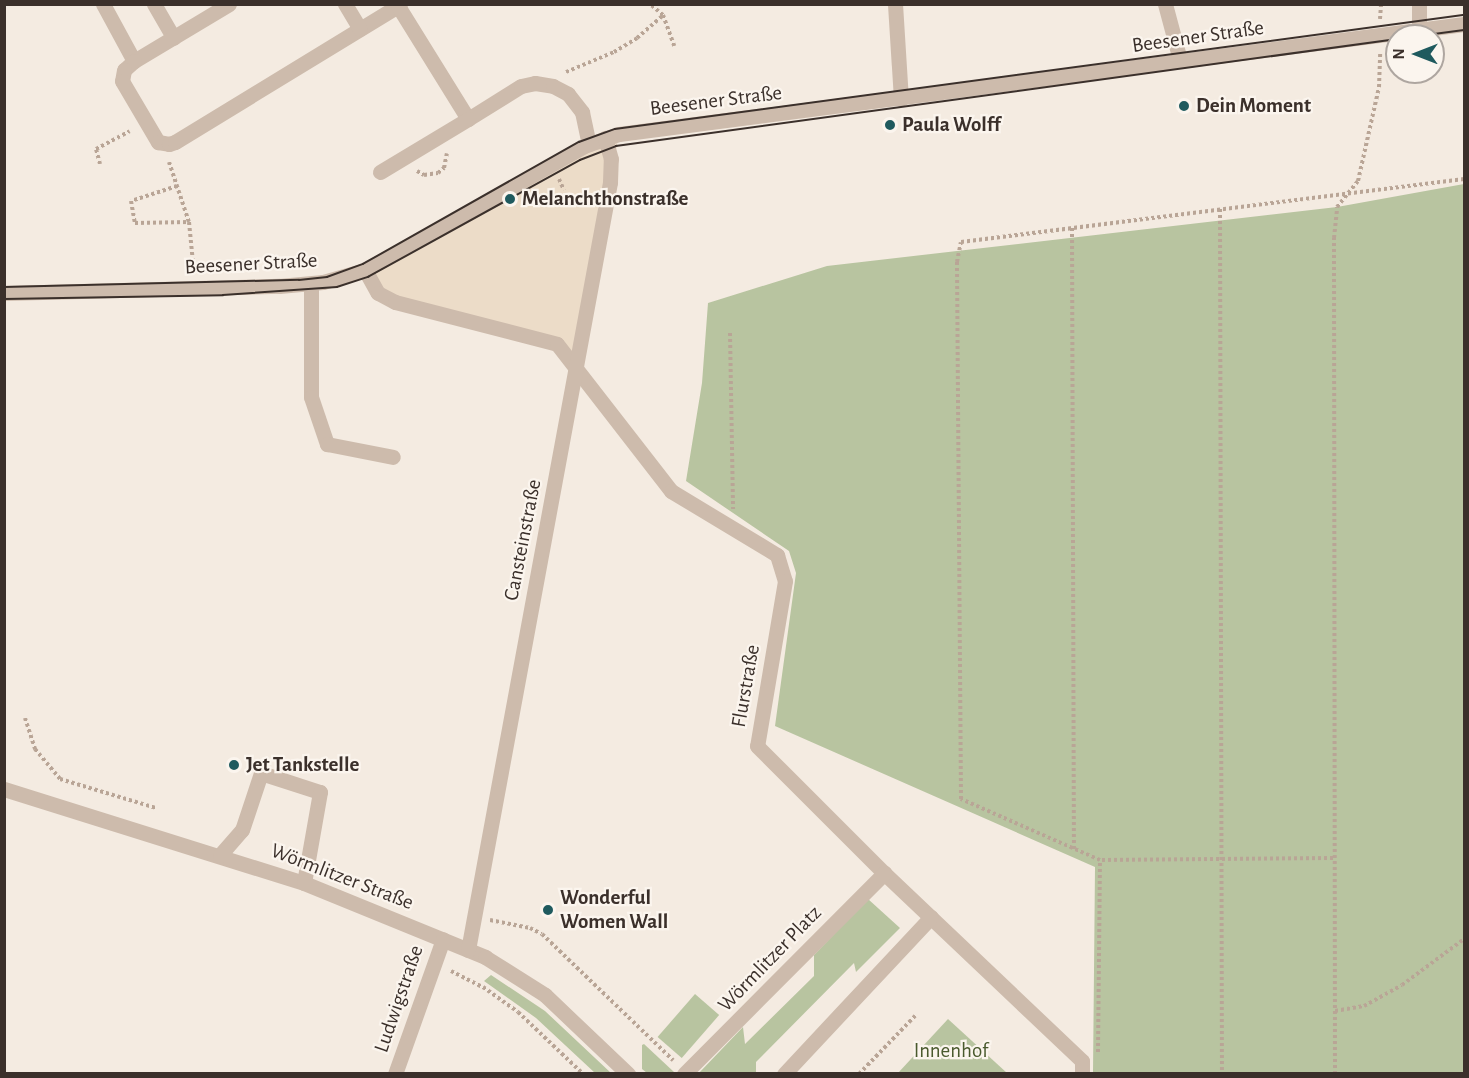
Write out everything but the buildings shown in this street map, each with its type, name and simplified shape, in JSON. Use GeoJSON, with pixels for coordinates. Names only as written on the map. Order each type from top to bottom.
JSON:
{"type":"FeatureCollection","features":[{"type":"Feature","properties":{"kind":"street"},"geometry":{"type":"LineString","coordinates":[[103,4],[134,61]]}},
{"type":"Feature","properties":{"kind":"street"},"geometry":{"type":"LineString","coordinates":[[154,4],[174,38]]}},
{"type":"Feature","properties":{"kind":"street"},"geometry":{"type":"LineString","coordinates":[[230,4],[134,61],[124,70],[122,81],[158,142],[164,144],[175,142],[399,5],[468,119]]}},
{"type":"Feature","properties":{"kind":"street"},"geometry":{"type":"LineString","coordinates":[[345,4],[360,29]]}},
{"type":"Feature","properties":{"kind":"street"},"geometry":{"type":"LineString","coordinates":[[895,4],[902,99]]}},
{"type":"Feature","properties":{"kind":"street"},"geometry":{"type":"LineString","coordinates":[[1165,4],[1179,60]]}},
{"type":"Feature","properties":{"kind":"street"},"geometry":{"type":"LineString","coordinates":[[1419,4],[1419,24]]}},
{"type":"Feature","properties":{"kind":"street","name":"Beesener Straße"},"geometry":{"type":"LineString","coordinates":[[1445,27],[1464,24]]}},
{"type":"Feature","properties":{"kind":"street","name":"Beesener Straße"},"geometry":{"type":"LineString","coordinates":[[4,293],[311,284],[365,270],[589,144],[619,134],[902,99],[1179,60],[1385,34]]}},
{"type":"Feature","properties":{"kind":"street"},"geometry":{"type":"LineString","coordinates":[[380,171],[521,86],[535,84],[553,86],[568,94],[582,112],[589,144]]}},
{"type":"Feature","properties":{"kind":"street","name":"Cansteinstraße"},"geometry":{"type":"LineString","coordinates":[[468,950],[611,173],[605,138]]}},
{"type":"Feature","properties":{"kind":"street"},"geometry":{"type":"LineString","coordinates":[[365,270],[378,293],[394,302],[557,344],[576,371]]}},
{"type":"Feature","properties":{"kind":"street"},"geometry":{"type":"LineString","coordinates":[[311,284],[311,397],[327,444],[393,457]]}},
{"type":"Feature","properties":{"kind":"street","name":"Flurstraße"},"geometry":{"type":"LineString","coordinates":[[576,371],[671,491],[777,555],[785,581],[757,746],[884,873],[1082,1061],[1082,1074]]}},
{"type":"Feature","properties":{"kind":"street"},"geometry":{"type":"LineString","coordinates":[[220,855],[242,830],[261,773],[320,792],[304,883]]}},
{"type":"Feature","properties":{"kind":"street","name":"Wörmlitzer Straße"},"geometry":{"type":"LineString","coordinates":[[4,789],[304,883],[468,950],[518,976],[545,995],[628,1074]]}},
{"type":"Feature","properties":{"kind":"street","name":"Wörmlitzer Platz"},"geometry":{"type":"LineString","coordinates":[[685,1073],[884,873]]}},
{"type":"Feature","properties":{"kind":"street"},"geometry":{"type":"LineString","coordinates":[[784,1074],[931,917]]}},
{"type":"Feature","properties":{"kind":"street","name":"Ludwigstraße"},"geometry":{"type":"LineString","coordinates":[[395,1074],[443,939]]}},
{"type":"Feature","properties":{"kind":"path"},"geometry":{"type":"LineString","coordinates":[[650,4],[663,15],[674,46]]}},
{"type":"Feature","properties":{"kind":"path"},"geometry":{"type":"LineString","coordinates":[[1335,1074],[1334,238],[1337,207],[1358,181],[1379,87],[1381,4]]}},
{"type":"Feature","properties":{"kind":"path"},"geometry":{"type":"LineString","coordinates":[[553,86],[563,74],[625,46],[663,15]]}},
{"type":"Feature","properties":{"kind":"path"},"geometry":{"type":"LineString","coordinates":[[100,164],[96,149],[146,122]]}},
{"type":"Feature","properties":{"kind":"path"},"geometry":{"type":"LineString","coordinates":[[164,144],[189,222],[193,263]]}},
{"type":"Feature","properties":{"kind":"path"},"geometry":{"type":"LineString","coordinates":[[558,178],[564,190]]}},
{"type":"Feature","properties":{"kind":"path"},"geometry":{"type":"LineString","coordinates":[[1333,858],[1100,860],[960,799],[957,262],[961,242],[1220,209],[1347,196],[1464,179]]}},
{"type":"Feature","properties":{"kind":"path"},"geometry":{"type":"LineString","coordinates":[[177,186],[131,201],[135,223],[189,222]]}},
{"type":"Feature","properties":{"kind":"path"},"geometry":{"type":"LineString","coordinates":[[1220,209],[1222,1074]]}},
{"type":"Feature","properties":{"kind":"path"},"geometry":{"type":"LineString","coordinates":[[1072,228],[1074,849]]}},
{"type":"Feature","properties":{"kind":"path"},"geometry":{"type":"LineString","coordinates":[[730,333],[735,530]]}},
{"type":"Feature","properties":{"kind":"path"},"geometry":{"type":"LineString","coordinates":[[25,718],[35,749],[60,778],[156,808]]}},
{"type":"Feature","properties":{"kind":"path"},"geometry":{"type":"LineString","coordinates":[[1098,1062],[1100,860]]}},
{"type":"Feature","properties":{"kind":"path"},"geometry":{"type":"LineString","coordinates":[[475,917],[530,928],[542,934],[685,1073]]}},
{"type":"Feature","properties":{"kind":"path"},"geometry":{"type":"LineString","coordinates":[[1335,1011],[1364,1006],[1402,985],[1464,939]]}},
{"type":"Feature","properties":{"kind":"path"},"geometry":{"type":"LineString","coordinates":[[435,962],[483,987],[518,1012],[583,1074]]}},
{"type":"Feature","properties":{"kind":"path"},"geometry":{"type":"LineString","coordinates":[[859,1074],[915,1016]]}},
{"type":"Feature","properties":{"kind":"green space"},"geometry":{"type":"Polygon","coordinates":[[[1464,184],[1464,1073],[1093,1073],[1095,867],[775,726],[796,573],[789,551],[686,481],[702,383],[708,303],[827,266],[1337,207],[1464,184]]]}},
{"type":"Feature","properties":{"kind":"green space"},"geometry":{"type":"Polygon","coordinates":[[[868,899],[900,928],[856,972],[854,963],[756,1062],[756,1073],[698,1074],[743,1027],[745,1044],[814,976],[814,955],[868,899]]]}},
{"type":"Feature","properties":{"kind":"green space"},"geometry":{"type":"Polygon","coordinates":[[[491,975],[545,1011],[611,1073],[595,1073],[536,1018],[484,981],[491,975]]]}},
{"type":"Feature","properties":{"kind":"green space"},"geometry":{"type":"Polygon","coordinates":[[[695,994],[719,1015],[682,1058],[658,1037],[695,994]]]}},
{"type":"Feature","properties":{"kind":"green space","name":"Innenhof"},"geometry":{"type":"Polygon","coordinates":[[[948,1019],[1007,1073],[898,1073],[948,1019]]]}},
{"type":"Feature","properties":{"kind":"green space"},"geometry":{"type":"Polygon","coordinates":[[[644,1044],[674,1072],[647,1073],[642,1069],[642,1045],[644,1044]]]}},
{"type":"Feature","properties":{"kind":"shaded area"},"geometry":{"type":"Polygon","coordinates":[[[619,134],[576,371],[557,344],[395,302],[368,277],[619,134]]]}},
{"type":"Feature","properties":{"kind":"tram line"},"geometry":{"type":"LineString","coordinates":[[4,287],[299,280],[327,277],[363,264],[579,142],[615,129],[1464,15]]}},
{"type":"Feature","properties":{"kind":"tram line"},"geometry":{"type":"LineString","coordinates":[[1445,33],[1464,30]]}},
{"type":"Feature","properties":{"kind":"tram line"},"geometry":{"type":"LineString","coordinates":[[4,299],[223,295],[337,287],[368,277],[580,160],[616,146],[1385,41]]}},
{"type":"Feature","properties":{"kind":"place","name":"Dein Moment"},"geometry":{"type":"Point","coordinates":[1184,106]}},
{"type":"Feature","properties":{"kind":"place","name":"Paula Wolff"},"geometry":{"type":"Point","coordinates":[890,125]}},
{"type":"Feature","properties":{"kind":"place","name":"Melanchthonstraße"},"geometry":{"type":"Point","coordinates":[510,199]}},
{"type":"Feature","properties":{"kind":"place","name":"Jet Tankstelle"},"geometry":{"type":"Point","coordinates":[234,765]}},
{"type":"Feature","properties":{"kind":"place","name":"Wonderful Women Wall"},"geometry":{"type":"Point","coordinates":[548,910]}}]}
